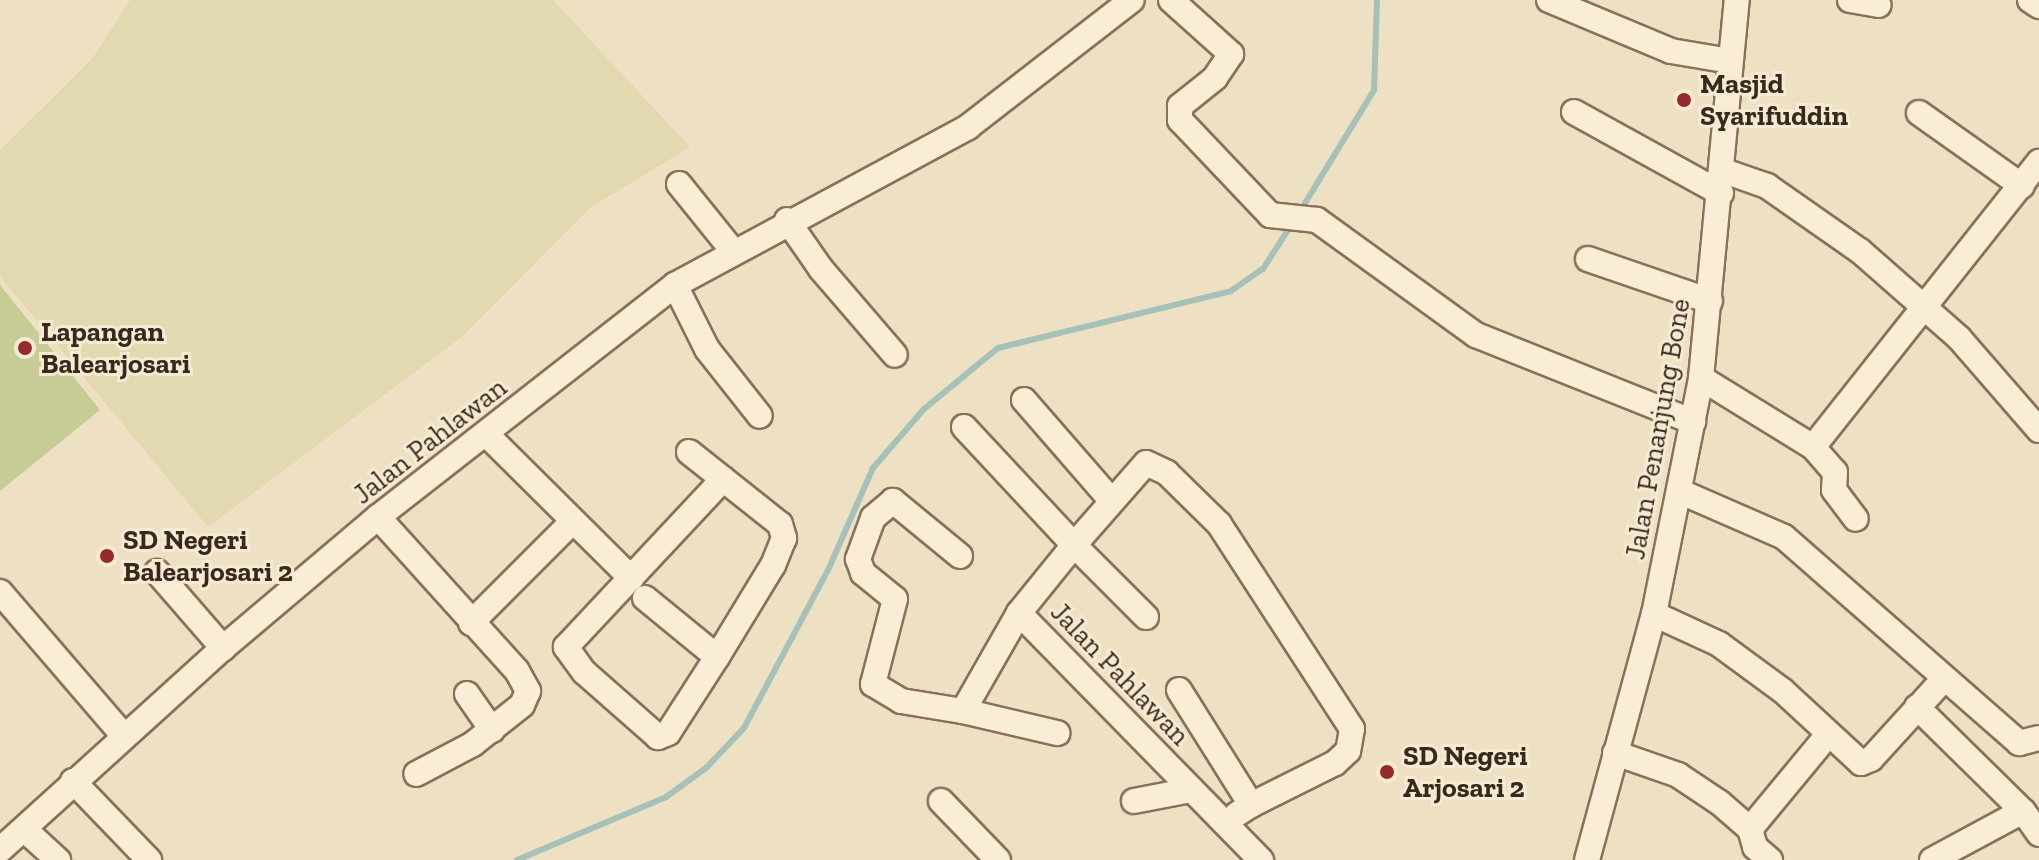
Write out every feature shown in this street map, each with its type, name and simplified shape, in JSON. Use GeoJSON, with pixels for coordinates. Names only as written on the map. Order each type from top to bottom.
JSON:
{"type":"FeatureCollection","features":[{"type":"Feature","properties":{"kind":"street","name":"Jalan Pahlawan"},"geometry":{"type":"LineString","coordinates":[[0,850],[223,648],[378,517],[488,436],[675,285],[787,220],[968,127],[1132,0]]}},
{"type":"Feature","properties":{"kind":"street"},"geometry":{"type":"LineString","coordinates":[[1171,0],[1231,54],[1215,78],[1180,106],[1178,114],[1221,168],[1270,215],[1317,220],[1476,335],[1693,422]]}},
{"type":"Feature","properties":{"kind":"street"},"geometry":{"type":"LineString","coordinates":[[1549,0],[1671,51],[1730,61]]}},
{"type":"Feature","properties":{"kind":"street","name":"Jalan Penanjung Bone"},"geometry":{"type":"LineString","coordinates":[[1587,860],[1654,614],[1681,492],[1701,378],[1737,0]]}},
{"type":"Feature","properties":{"kind":"street"},"geometry":{"type":"LineString","coordinates":[[1850,0],[1879,5]]}},
{"type":"Feature","properties":{"kind":"street"},"geometry":{"type":"LineString","coordinates":[[2030,0],[2039,6]]}},
{"type":"Feature","properties":{"kind":"street"},"geometry":{"type":"LineString","coordinates":[[1574,112],[1722,182],[1767,186],[1801,209],[1966,345],[2039,430]]}},
{"type":"Feature","properties":{"kind":"street"},"geometry":{"type":"LineString","coordinates":[[1919,113],[2022,186]]}},
{"type":"Feature","properties":{"kind":"street"},"geometry":{"type":"LineString","coordinates":[[1813,447],[1926,309],[2039,162]]}},
{"type":"Feature","properties":{"kind":"street"},"geometry":{"type":"LineString","coordinates":[[679,184],[733,251]]}},
{"type":"Feature","properties":{"kind":"street"},"geometry":{"type":"LineString","coordinates":[[787,220],[821,269],[895,355]]}},
{"type":"Feature","properties":{"kind":"street"},"geometry":{"type":"LineString","coordinates":[[1588,259],[1710,301]]}},
{"type":"Feature","properties":{"kind":"street"},"geometry":{"type":"LineString","coordinates":[[675,285],[707,349],[760,416]]}},
{"type":"Feature","properties":{"kind":"street"},"geometry":{"type":"LineString","coordinates":[[1701,378],[1813,447],[1835,472],[1834,490],[1856,519]]}},
{"type":"Feature","properties":{"kind":"street"},"geometry":{"type":"LineString","coordinates":[[1024,400],[1111,500]]}},
{"type":"Feature","properties":{"kind":"street"},"geometry":{"type":"LineString","coordinates":[[964,427],[1146,617]]}},
{"type":"Feature","properties":{"kind":"street"},"geometry":{"type":"LineString","coordinates":[[488,436],[638,588],[717,657]]}},
{"type":"Feature","properties":{"kind":"street"},"geometry":{"type":"LineString","coordinates":[[689,452],[780,524],[784,536],[773,565],[668,733],[650,735],[572,660],[566,647],[638,588],[723,479]]}},
{"type":"Feature","properties":{"kind":"street","name":"Jalan Pahlawan"},"geometry":{"type":"LineString","coordinates":[[1251,805],[1335,763],[1348,751],[1352,729],[1226,533],[1167,473],[1143,464],[1019,613],[1078,668],[1253,858]]}},
{"type":"Feature","properties":{"kind":"street"},"geometry":{"type":"LineString","coordinates":[[1681,492],[1784,537],[1879,618],[1942,681],[2019,743],[2039,738]]}},
{"type":"Feature","properties":{"kind":"street"},"geometry":{"type":"LineString","coordinates":[[960,556],[893,501],[873,518],[858,559],[863,573],[895,599],[873,684],[901,701],[963,711],[1057,733]]}},
{"type":"Feature","properties":{"kind":"street"},"geometry":{"type":"LineString","coordinates":[[378,517],[517,671],[528,691],[522,705],[492,730],[416,774]]}},
{"type":"Feature","properties":{"kind":"street"},"geometry":{"type":"LineString","coordinates":[[471,623],[572,522]]}},
{"type":"Feature","properties":{"kind":"street"},"geometry":{"type":"LineString","coordinates":[[157,572],[223,648]]}},
{"type":"Feature","properties":{"kind":"street"},"geometry":{"type":"LineString","coordinates":[[0,592],[124,736]]}},
{"type":"Feature","properties":{"kind":"street"},"geometry":{"type":"LineString","coordinates":[[963,711],[1019,613]]}},
{"type":"Feature","properties":{"kind":"street"},"geometry":{"type":"LineString","coordinates":[[1654,614],[1719,644],[1783,691],[1853,760],[1871,759],[1942,681]]}},
{"type":"Feature","properties":{"kind":"street"},"geometry":{"type":"LineString","coordinates":[[1179,690],[1251,805],[1221,824]]}},
{"type":"Feature","properties":{"kind":"street"},"geometry":{"type":"LineString","coordinates":[[467,694],[492,730]]}},
{"type":"Feature","properties":{"kind":"street"},"geometry":{"type":"LineString","coordinates":[[1917,707],[2023,811],[2039,834]]}},
{"type":"Feature","properties":{"kind":"street"},"geometry":{"type":"LineString","coordinates":[[1615,753],[1678,775],[1754,849],[1827,736]]}},
{"type":"Feature","properties":{"kind":"street"},"geometry":{"type":"LineString","coordinates":[[73,781],[149,860]]}},
{"type":"Feature","properties":{"kind":"street"},"geometry":{"type":"LineString","coordinates":[[1134,801],[1191,790]]}},
{"type":"Feature","properties":{"kind":"street"},"geometry":{"type":"LineString","coordinates":[[941,801],[998,860]]}},
{"type":"Feature","properties":{"kind":"street"},"geometry":{"type":"LineString","coordinates":[[1932,860],[2023,811]]}},
{"type":"Feature","properties":{"kind":"street"},"geometry":{"type":"LineString","coordinates":[[25,830],[58,860]]}},
{"type":"Feature","properties":{"kind":"shaded area"},"geometry":{"type":"Polygon","coordinates":[[[130,0],[553,0],[690,147],[590,208],[463,336],[208,527],[0,276],[0,150],[92,59],[130,0]]]}},
{"type":"Feature","properties":{"kind":"green space","name":"Lapangan Balearjosari"},"geometry":{"type":"Polygon","coordinates":[[[0,285],[100,410],[0,491],[0,285]]]}},
{"type":"Feature","properties":{"kind":"waterway"},"geometry":{"type":"LineString","coordinates":[[1299,213],[1374,90],[1377,0]]}},
{"type":"Feature","properties":{"kind":"waterway"},"geometry":{"type":"LineString","coordinates":[[517,860],[666,797],[706,768],[744,728],[829,568],[873,468],[924,409],[998,348],[1231,291],[1263,269],[1293,222]]}},
{"type":"Feature","properties":{"kind":"place","name":"Masjid Syarifuddin"},"geometry":{"type":"Point","coordinates":[1684,100]}},
{"type":"Feature","properties":{"kind":"place","name":"Lapangan Balearjosari"},"geometry":{"type":"Point","coordinates":[25,348]}},
{"type":"Feature","properties":{"kind":"place","name":"SD Negeri Balearjosari 2"},"geometry":{"type":"Point","coordinates":[107,556]}},
{"type":"Feature","properties":{"kind":"place","name":"SD Negeri Arjosari 2"},"geometry":{"type":"Point","coordinates":[1387,772]}}]}
